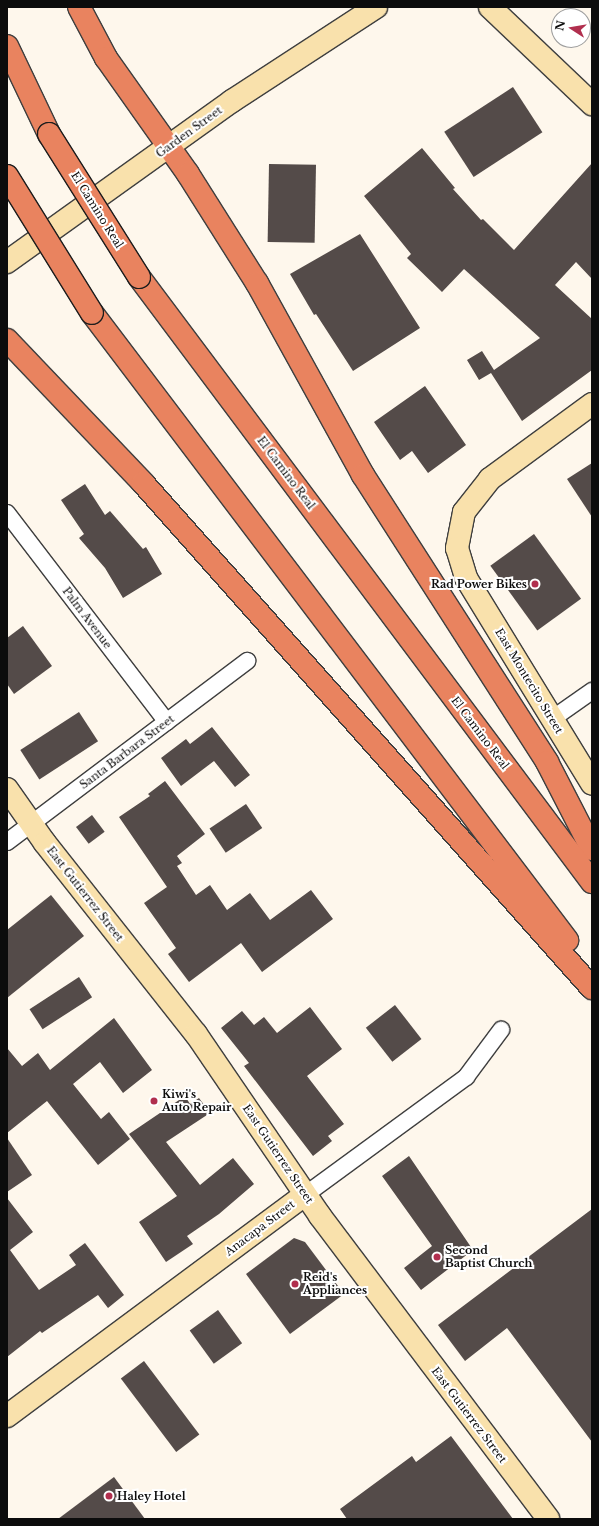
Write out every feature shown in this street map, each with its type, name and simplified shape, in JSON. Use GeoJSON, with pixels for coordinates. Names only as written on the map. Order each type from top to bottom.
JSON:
{"type":"FeatureCollection","features":[{"type":"Feature","properties":{"kind":"highway"},"geometry":{"type":"LineString","coordinates":[[79,7],[106,58],[169,146],[258,283],[364,475],[547,762],[592,849]]}},
{"type":"Feature","properties":{"kind":"highway","name":"El Camino Real"},"geometry":{"type":"LineString","coordinates":[[7,46],[49,134],[139,277],[592,882]]}},
{"type":"Feature","properties":{"kind":"highway"},"geometry":{"type":"LineString","coordinates":[[7,176],[92,313],[508,859],[592,976]]}},
{"type":"Feature","properties":{"kind":"highway"},"geometry":{"type":"LineString","coordinates":[[7,340],[143,483],[592,988]]}},
{"type":"Feature","properties":{"kind":"main road","name":"Garden Street"},"geometry":{"type":"LineString","coordinates":[[7,262],[283,66],[376,7]]}},
{"type":"Feature","properties":{"kind":"main road"},"geometry":{"type":"LineString","coordinates":[[490,7],[592,104]]}},
{"type":"Feature","properties":{"kind":"main road","name":"East Montecito Street"},"geometry":{"type":"LineString","coordinates":[[592,404],[490,479],[464,512],[457,548],[466,578],[592,784]]}},
{"type":"Feature","properties":{"kind":"main road","name":"East Gutierrez Street"},"geometry":{"type":"LineString","coordinates":[[7,789],[30,824],[196,1034],[305,1195],[548,1519]]}},
{"type":"Feature","properties":{"kind":"main road","name":"Anacapa Street"},"geometry":{"type":"LineString","coordinates":[[7,1416],[305,1195]]}},
{"type":"Feature","properties":{"kind":"street","name":"Palm Avenue"},"geometry":{"type":"LineString","coordinates":[[7,513],[167,722]]}},
{"type":"Feature","properties":{"kind":"street","name":"Santa Barbara Street"},"geometry":{"type":"LineString","coordinates":[[7,842],[247,660]]}},
{"type":"Feature","properties":{"kind":"street"},"geometry":{"type":"LineString","coordinates":[[552,718],[592,691]]}},
{"type":"Feature","properties":{"kind":"street","name":"Anacapa Street"},"geometry":{"type":"LineString","coordinates":[[305,1195],[466,1077],[501,1030]]}},
{"type":"Feature","properties":{"kind":"building"},"geometry":{"type":"Polygon","coordinates":[[[513,87],[542,132],[474,177],[444,132],[513,87]]]}},
{"type":"Feature","properties":{"kind":"building"},"geometry":{"type":"Polygon","coordinates":[[[422,148],[455,188],[453,189],[481,220],[483,219],[514,250],[592,163],[592,279],[576,262],[555,285],[592,319],[592,370],[522,421],[491,373],[479,380],[467,360],[482,351],[494,370],[540,338],[464,269],[442,292],[407,258],[411,254],[364,196],[422,148]]]}},
{"type":"Feature","properties":{"kind":"building"},"geometry":{"type":"Polygon","coordinates":[[[269,164],[316,165],[315,243],[268,242],[269,164]]]}},
{"type":"Feature","properties":{"kind":"building"},"geometry":{"type":"Polygon","coordinates":[[[360,234],[420,328],[353,371],[316,314],[314,315],[290,274],[360,234]]]}},
{"type":"Feature","properties":{"kind":"building"},"geometry":{"type":"Polygon","coordinates":[[[425,386],[466,445],[428,473],[412,451],[400,460],[374,422],[425,386]]]}},
{"type":"Feature","properties":{"kind":"building"},"geometry":{"type":"Polygon","coordinates":[[[592,463],[592,517],[567,479],[592,463]]]}},
{"type":"Feature","properties":{"kind":"building"},"geometry":{"type":"Polygon","coordinates":[[[85,484],[105,515],[110,511],[143,549],[146,547],[162,574],[123,598],[105,568],[79,538],[84,534],[61,500],[85,484]]]}},
{"type":"Feature","properties":{"kind":"building"},"geometry":{"type":"Polygon","coordinates":[[[534,534],[581,599],[537,630],[490,566],[534,534]]]}},
{"type":"Feature","properties":{"kind":"building"},"geometry":{"type":"Polygon","coordinates":[[[23,626],[52,666],[14,694],[7,684],[7,638],[23,626]]]}},
{"type":"Feature","properties":{"kind":"building"},"geometry":{"type":"Polygon","coordinates":[[[79,712],[98,741],[39,779],[20,750],[79,712]]]}},
{"type":"Feature","properties":{"kind":"building"},"geometry":{"type":"Polygon","coordinates":[[[212,727],[250,775],[235,787],[214,761],[181,786],[161,758],[186,739],[190,744],[212,727]]]}},
{"type":"Feature","properties":{"kind":"building"},"geometry":{"type":"Polygon","coordinates":[[[165,781],[205,834],[177,856],[182,863],[177,866],[196,895],[210,885],[227,910],[250,893],[270,920],[311,890],[333,919],[262,972],[241,943],[189,982],[168,954],[176,948],[144,903],[167,887],[119,817],[150,796],[148,794],[165,781]]]}},
{"type":"Feature","properties":{"kind":"building"},"geometry":{"type":"Polygon","coordinates":[[[246,804],[262,828],[226,853],[210,829],[246,804]]]}},
{"type":"Feature","properties":{"kind":"building"},"geometry":{"type":"Polygon","coordinates":[[[92,815],[105,832],[89,844],[76,827],[92,815]]]}},
{"type":"Feature","properties":{"kind":"building"},"geometry":{"type":"Polygon","coordinates":[[[51,895],[84,936],[7,998],[7,930],[51,895]]]}},
{"type":"Feature","properties":{"kind":"building"},"geometry":{"type":"Polygon","coordinates":[[[79,977],[92,997],[43,1029],[30,1009],[79,977]]]}},
{"type":"Feature","properties":{"kind":"building"},"geometry":{"type":"Polygon","coordinates":[[[395,1005],[421,1039],[392,1062],[366,1028],[395,1005]]]}},
{"type":"Feature","properties":{"kind":"building"},"geometry":{"type":"Polygon","coordinates":[[[310,1007],[342,1049],[307,1076],[344,1124],[328,1136],[332,1141],[313,1156],[244,1066],[249,1063],[221,1028],[242,1011],[254,1025],[264,1017],[277,1033],[310,1007]]]}},
{"type":"Feature","properties":{"kind":"building"},"geometry":{"type":"Polygon","coordinates":[[[114,1018],[152,1070],[123,1093],[100,1062],[73,1084],[101,1119],[109,1112],[130,1139],[98,1165],[47,1101],[7,1133],[7,1048],[22,1066],[38,1053],[50,1070],[114,1018]]]}},
{"type":"Feature","properties":{"kind":"building"},"geometry":{"type":"Polygon","coordinates":[[[185,1096],[190,1104],[199,1098],[210,1113],[166,1142],[200,1185],[233,1158],[254,1184],[219,1214],[187,1236],[193,1244],[166,1262],[139,1222],[177,1196],[129,1134],[185,1096]]]}},
{"type":"Feature","properties":{"kind":"building"},"geometry":{"type":"Polygon","coordinates":[[[7,1138],[32,1175],[7,1192],[7,1138]]]}},
{"type":"Feature","properties":{"kind":"building"},"geometry":{"type":"Polygon","coordinates":[[[409,1156],[473,1250],[421,1290],[404,1268],[432,1246],[382,1176],[409,1156]]]}},
{"type":"Feature","properties":{"kind":"building"},"geometry":{"type":"Polygon","coordinates":[[[7,1198],[33,1232],[10,1250],[39,1290],[76,1265],[69,1255],[85,1243],[124,1295],[108,1308],[98,1295],[42,1333],[40,1331],[7,1357],[7,1198]]]}},
{"type":"Feature","properties":{"kind":"building"},"geometry":{"type":"Polygon","coordinates":[[[592,1209],[592,1442],[507,1328],[465,1361],[438,1325],[592,1209]]]}},
{"type":"Feature","properties":{"kind":"building"},"geometry":{"type":"Polygon","coordinates":[[[294,1238],[305,1242],[344,1294],[290,1334],[246,1274],[294,1238]]]}},
{"type":"Feature","properties":{"kind":"building"},"geometry":{"type":"Polygon","coordinates":[[[218,1310],[242,1343],[214,1364],[190,1331],[218,1310]]]}},
{"type":"Feature","properties":{"kind":"building"},"geometry":{"type":"Polygon","coordinates":[[[144,1361],[199,1434],[176,1452],[121,1378],[144,1361]]]}},
{"type":"Feature","properties":{"kind":"building"},"geometry":{"type":"Polygon","coordinates":[[[451,1436],[513,1519],[347,1519],[340,1509],[412,1456],[416,1462],[451,1436]]]}},
{"type":"Feature","properties":{"kind":"building","name":"Haley Hotel"},"geometry":{"type":"Polygon","coordinates":[[[114,1477],[145,1519],[58,1519],[114,1477]]]}},
{"type":"Feature","properties":{"kind":"place","name":"Rad Power Bikes"},"geometry":{"type":"Point","coordinates":[535,584]}},
{"type":"Feature","properties":{"kind":"place","name":"Kiwi's Auto Repair"},"geometry":{"type":"Point","coordinates":[154,1101]}},
{"type":"Feature","properties":{"kind":"place","name":"Second Baptist Church"},"geometry":{"type":"Point","coordinates":[437,1257]}},
{"type":"Feature","properties":{"kind":"place","name":"Reid's Appliances"},"geometry":{"type":"Point","coordinates":[295,1284]}},
{"type":"Feature","properties":{"kind":"place","name":"Haley Hotel"},"geometry":{"type":"Point","coordinates":[109,1496]}}]}
